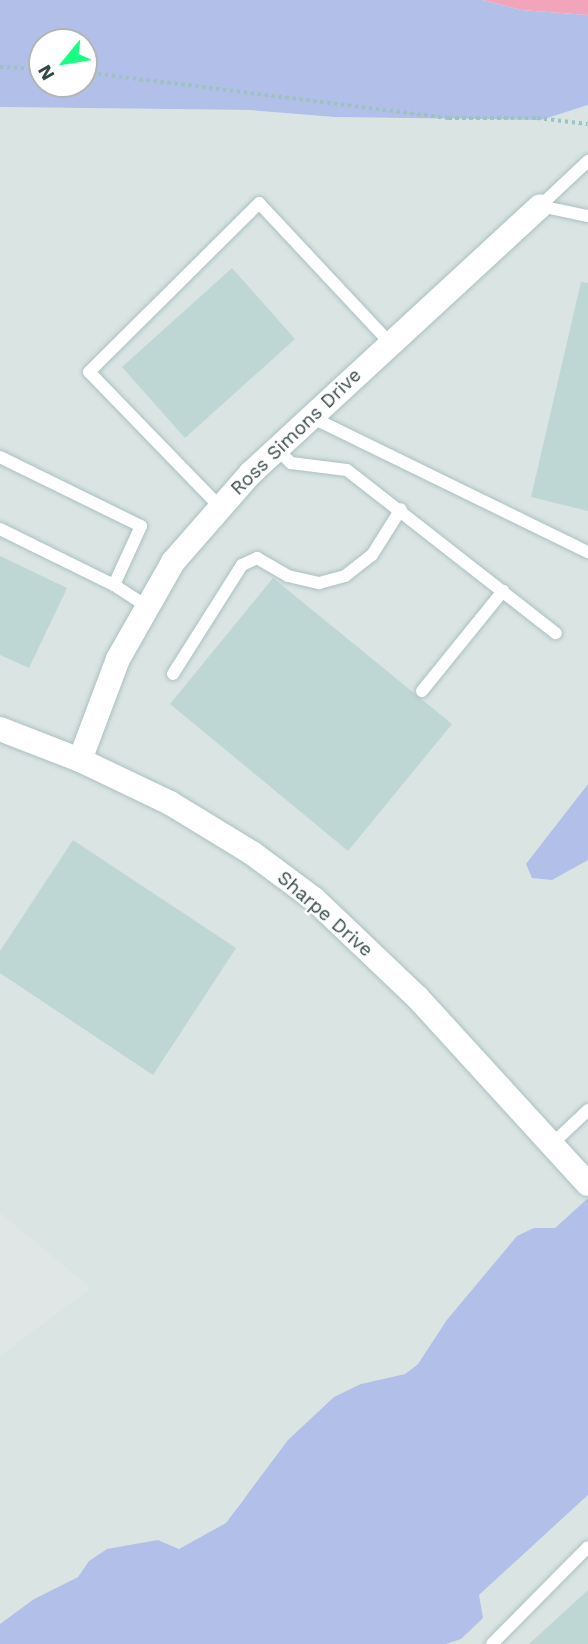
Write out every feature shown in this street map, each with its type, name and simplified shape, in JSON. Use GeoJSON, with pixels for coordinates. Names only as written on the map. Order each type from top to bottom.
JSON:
{"type":"FeatureCollection","features":[{"type":"Feature","properties":{"kind":"street","name":"Ross Simons Drive"},"geometry":{"type":"LineString","coordinates":[[80,760],[118,659],[145,605],[173,562],[220,507],[277,449],[389,342],[540,205]]}},
{"type":"Feature","properties":{"kind":"street","name":"Sharpe Drive"},"geometry":{"type":"LineString","coordinates":[[0,729],[80,760],[212,827],[314,899],[417,997],[588,1184]]}},
{"type":"Feature","properties":{"kind":"lane","name":"Ross Simons Drive"},"geometry":{"type":"LineString","coordinates":[[540,205],[588,161]]}},
{"type":"Feature","properties":{"kind":"lane"},"geometry":{"type":"LineString","coordinates":[[220,507],[89,372],[259,203],[389,342]]}},
{"type":"Feature","properties":{"kind":"lane"},"geometry":{"type":"LineString","coordinates":[[540,205],[588,216]]}},
{"type":"Feature","properties":{"kind":"lane"},"geometry":{"type":"LineString","coordinates":[[311,417],[386,458],[588,551]]}},
{"type":"Feature","properties":{"kind":"lane"},"geometry":{"type":"LineString","coordinates":[[277,449],[291,463],[347,470],[401,509],[556,633]]}},
{"type":"Feature","properties":{"kind":"lane"},"geometry":{"type":"LineString","coordinates":[[0,457],[141,526],[114,585]]}},
{"type":"Feature","properties":{"kind":"lane"},"geometry":{"type":"LineString","coordinates":[[173,674],[242,565],[257,558],[289,576],[320,583],[345,576],[372,555],[401,509]]}},
{"type":"Feature","properties":{"kind":"lane"},"geometry":{"type":"LineString","coordinates":[[0,528],[114,585],[145,605]]}},
{"type":"Feature","properties":{"kind":"lane"},"geometry":{"type":"LineString","coordinates":[[422,691],[503,591]]}},
{"type":"Feature","properties":{"kind":"lane"},"geometry":{"type":"LineString","coordinates":[[551,1145],[588,1110]]}},
{"type":"Feature","properties":{"kind":"lane"},"geometry":{"type":"LineString","coordinates":[[492,1644],[588,1547]]}},
{"type":"Feature","properties":{"kind":"path"},"geometry":{"type":"LineString","coordinates":[[0,67],[28,68]]}},
{"type":"Feature","properties":{"kind":"path"},"geometry":{"type":"LineString","coordinates":[[98,74],[448,118],[537,117],[588,124]]}},
{"type":"Feature","properties":{"kind":"shaded area"},"geometry":{"type":"Polygon","coordinates":[[[0,0],[483,0],[521,10],[588,15],[588,105],[541,120],[334,117],[249,110],[0,107],[0,0]]]}},
{"type":"Feature","properties":{"kind":"shaded area"},"geometry":{"type":"Polygon","coordinates":[[[483,0],[588,0],[588,15],[521,10],[483,0]]]}},
{"type":"Feature","properties":{"kind":"shaded area"},"geometry":{"type":"Polygon","coordinates":[[[588,105],[588,784],[532,858],[588,860],[588,1198],[555,1228],[534,1228],[446,1321],[418,1364],[405,1374],[361,1384],[242,1500],[227,1523],[179,1549],[158,1540],[89,1561],[78,1577],[34,1599],[0,1624],[0,107],[249,110],[334,117],[541,120],[588,105]]]}},
{"type":"Feature","properties":{"kind":"shaded area"},"geometry":{"type":"Polygon","coordinates":[[[588,784],[588,860],[552,880],[532,878],[526,864],[588,784]]]}},
{"type":"Feature","properties":{"kind":"shaded area"},"geometry":{"type":"Polygon","coordinates":[[[588,1198],[588,1495],[479,1595],[483,1618],[461,1639],[446,1644],[0,1644],[0,1624],[34,1599],[78,1577],[89,1561],[107,1549],[158,1540],[179,1549],[226,1523],[288,1440],[334,1397],[361,1384],[405,1374],[418,1364],[446,1321],[517,1236],[534,1228],[555,1228],[588,1198]]]}},
{"type":"Feature","properties":{"kind":"shaded area"},"geometry":{"type":"Polygon","coordinates":[[[0,1213],[91,1288],[0,1356],[0,1213]]]}},
{"type":"Feature","properties":{"kind":"shaded area"},"geometry":{"type":"Polygon","coordinates":[[[588,1495],[588,1644],[446,1644],[479,1595],[588,1495]]]}},
{"type":"Feature","properties":{"kind":"building"},"geometry":{"type":"Polygon","coordinates":[[[232,268],[295,339],[185,438],[122,367],[232,268]]]}},
{"type":"Feature","properties":{"kind":"building"},"geometry":{"type":"Polygon","coordinates":[[[581,282],[588,283],[588,511],[531,497],[581,282]]]}},
{"type":"Feature","properties":{"kind":"building"},"geometry":{"type":"Polygon","coordinates":[[[0,556],[67,588],[29,668],[0,655],[0,556]]]}},
{"type":"Feature","properties":{"kind":"building"},"geometry":{"type":"Polygon","coordinates":[[[273,578],[452,724],[348,851],[170,704],[273,578]]]}},
{"type":"Feature","properties":{"kind":"building"},"geometry":{"type":"Polygon","coordinates":[[[73,840],[236,948],[153,1075],[0,973],[0,951],[73,840]]]}},
{"type":"Feature","properties":{"kind":"building"},"geometry":{"type":"Polygon","coordinates":[[[588,1590],[588,1644],[529,1644],[588,1590]]]}}]}
